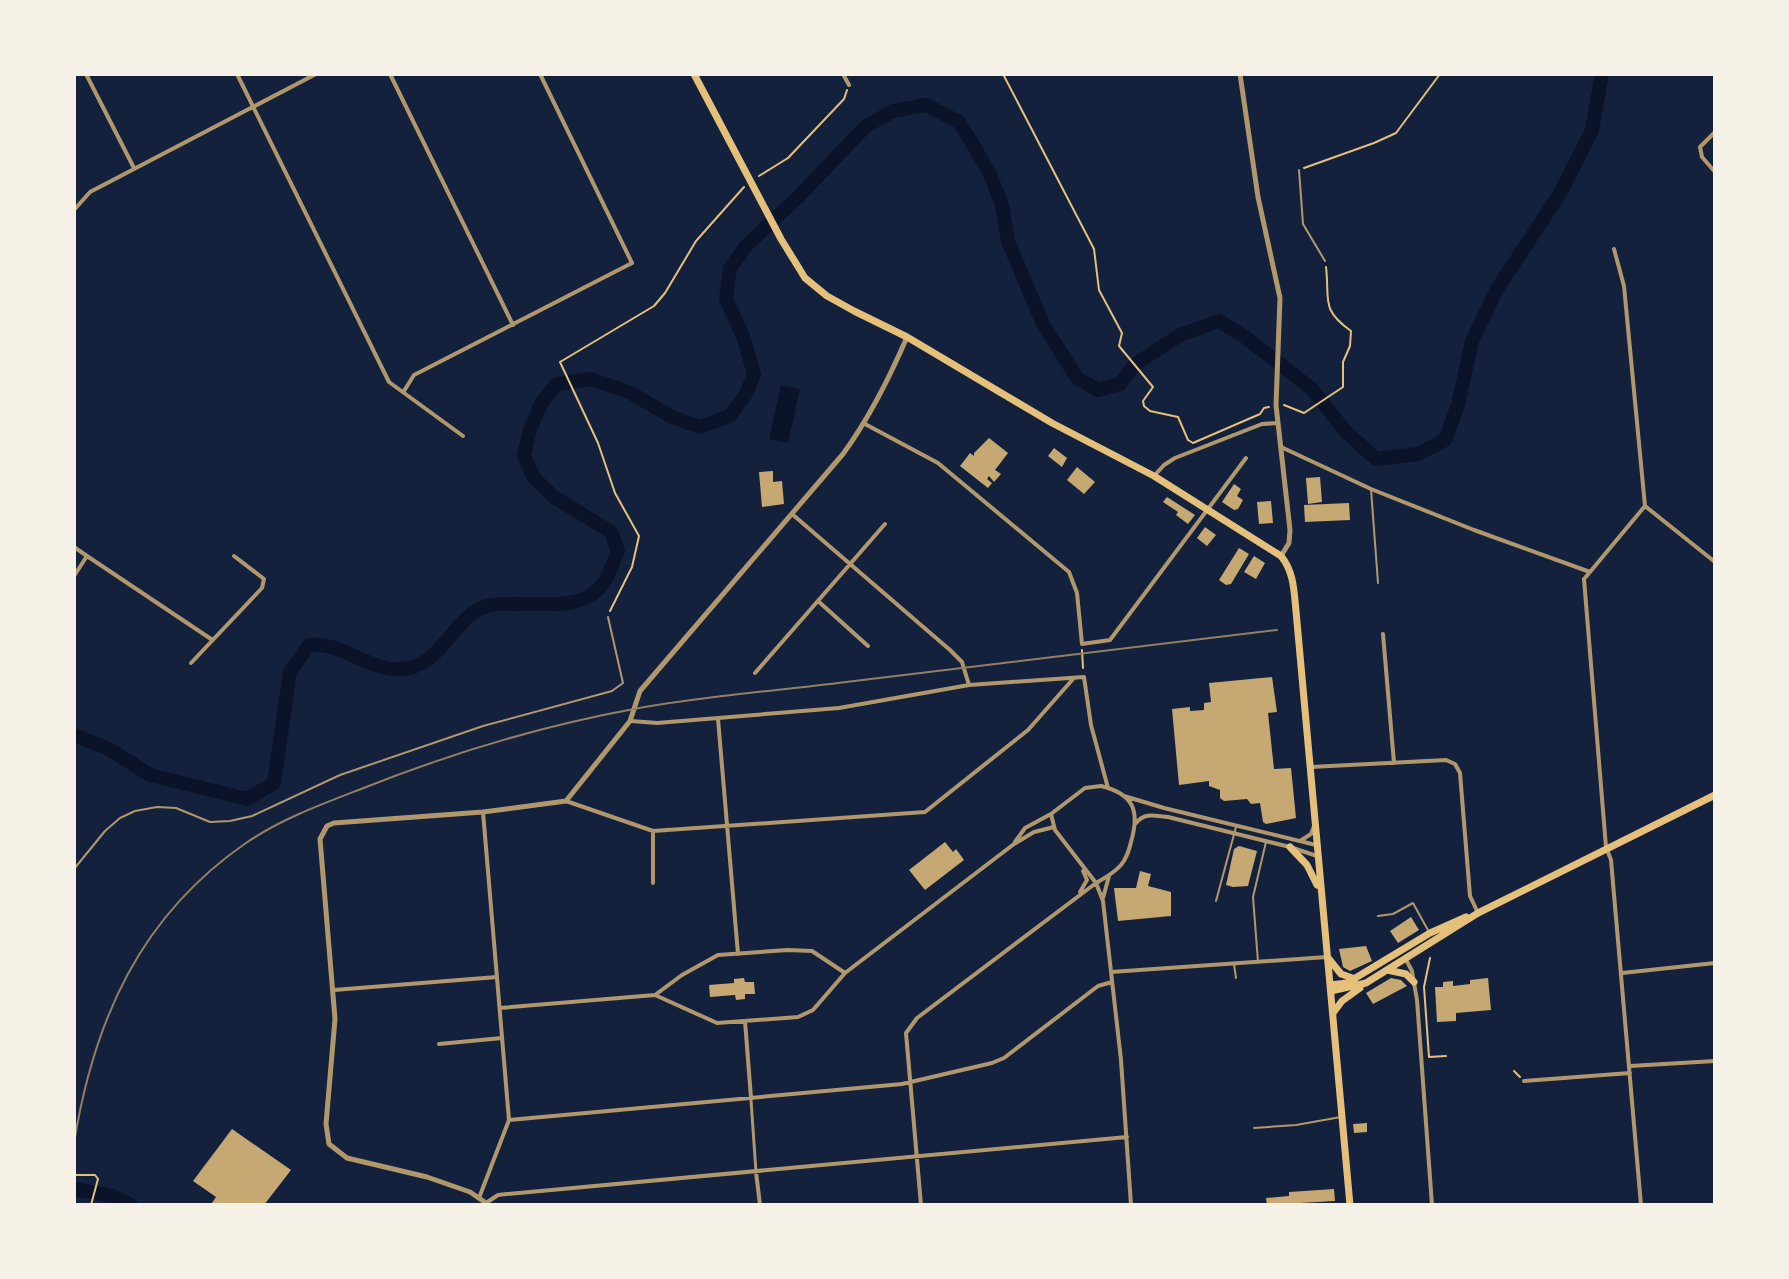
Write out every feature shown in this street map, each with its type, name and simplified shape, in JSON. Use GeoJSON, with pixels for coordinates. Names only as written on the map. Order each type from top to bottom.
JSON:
{"type":"FeatureCollection","features":[{"type":"Feature","properties":{"kind":"main road"},"geometry":{"type":"LineString","coordinates":[[694,74],[781,239],[805,278],[827,296],[907,337],[1052,423],[1154,476],[1281,556],[1292,575],[1350,1205]]}},
{"type":"Feature","properties":{"kind":"main road"},"geometry":{"type":"LineString","coordinates":[[1330,988],[1355,979],[1430,933],[1478,913],[1715,795]]}},
{"type":"Feature","properties":{"kind":"main road"},"geometry":{"type":"LineString","coordinates":[[1290,847],[1308,867],[1321,895]]}},
{"type":"Feature","properties":{"kind":"main road"},"geometry":{"type":"LineString","coordinates":[[1333,1013],[1342,1001],[1366,983],[1478,913]]}},
{"type":"Feature","properties":{"kind":"main road"},"geometry":{"type":"LineString","coordinates":[[1327,957],[1341,974],[1355,979]]}},
{"type":"Feature","properties":{"kind":"main road"},"geometry":{"type":"LineString","coordinates":[[1387,970],[1406,974],[1414,982]]}},
{"type":"Feature","properties":{"kind":"main road"},"geometry":{"type":"LineString","coordinates":[[1330,988],[1366,983]]}},
{"type":"Feature","properties":{"kind":"street"},"geometry":{"type":"LineString","coordinates":[[86,74],[134,168]]}},
{"type":"Feature","properties":{"kind":"street"},"geometry":{"type":"LineString","coordinates":[[237,74],[389,382],[463,436]]}},
{"type":"Feature","properties":{"kind":"street"},"geometry":{"type":"LineString","coordinates":[[74,210],[85,195],[316,74]]}},
{"type":"Feature","properties":{"kind":"street"},"geometry":{"type":"LineString","coordinates":[[390,74],[513,325]]}},
{"type":"Feature","properties":{"kind":"street"},"geometry":{"type":"LineString","coordinates":[[404,391],[414,375],[632,263],[540,74]]}},
{"type":"Feature","properties":{"kind":"street"},"geometry":{"type":"LineString","coordinates":[[843,74],[849,85]]}},
{"type":"Feature","properties":{"kind":"street"},"geometry":{"type":"LineString","coordinates":[[1240,74],[1258,197],[1279,286],[1281,311],[1276,405],[1290,530],[1289,543],[1281,556]]}},
{"type":"Feature","properties":{"kind":"street"},"geometry":{"type":"LineString","coordinates":[[1715,132],[1700,147],[1702,157],[1715,172]]}},
{"type":"Feature","properties":{"kind":"street"},"geometry":{"type":"LineString","coordinates":[[1614,249],[1624,286],[1645,506],[1584,579],[1641,1205]]}},
{"type":"Feature","properties":{"kind":"street"},"geometry":{"type":"LineString","coordinates":[[566,801],[630,721],[640,691],[828,473],[865,424],[889,380],[907,337]]}},
{"type":"Feature","properties":{"kind":"street"},"geometry":{"type":"LineString","coordinates":[[1154,476],[1175,458],[1262,424],[1278,423]]}},
{"type":"Feature","properties":{"kind":"street"},"geometry":{"type":"LineString","coordinates":[[865,424],[938,463],[1069,572],[1077,593],[1082,646],[1110,640],[1246,458]]}},
{"type":"Feature","properties":{"kind":"street"},"geometry":{"type":"LineString","coordinates":[[1281,447],[1371,489],[1590,572]]}},
{"type":"Feature","properties":{"kind":"street"},"geometry":{"type":"LineString","coordinates":[[1645,506],[1715,562]]}},
{"type":"Feature","properties":{"kind":"street"},"geometry":{"type":"LineString","coordinates":[[792,514],[950,650],[962,662],[969,685]]}},
{"type":"Feature","properties":{"kind":"street"},"geometry":{"type":"LineString","coordinates":[[755,673],[885,524]]}},
{"type":"Feature","properties":{"kind":"street"},"geometry":{"type":"LineString","coordinates":[[74,547],[211,639]]}},
{"type":"Feature","properties":{"kind":"street"},"geometry":{"type":"LineString","coordinates":[[74,576],[87,556]]}},
{"type":"Feature","properties":{"kind":"street"},"geometry":{"type":"LineString","coordinates":[[191,663],[262,588],[264,579],[260,574],[234,556]]}},
{"type":"Feature","properties":{"kind":"street"},"geometry":{"type":"LineString","coordinates":[[818,601],[868,646]]}},
{"type":"Feature","properties":{"kind":"street"},"geometry":{"type":"LineString","coordinates":[[1383,634],[1394,763]]}},
{"type":"Feature","properties":{"kind":"street"},"geometry":{"type":"LineString","coordinates":[[630,721],[657,723],[839,708],[969,685],[1084,677],[1102,774],[1108,788]]}},
{"type":"Feature","properties":{"kind":"street"},"geometry":{"type":"LineString","coordinates":[[1075,678],[1028,730],[925,812],[653,831],[566,801],[327,826],[320,839],[334,990],[335,1041],[326,1124],[329,1144],[342,1156],[427,1177],[488,1204],[498,1195],[507,1194],[1127,1137]]}},
{"type":"Feature","properties":{"kind":"street"},"geometry":{"type":"LineString","coordinates":[[718,719],[738,954]]}},
{"type":"Feature","properties":{"kind":"street"},"geometry":{"type":"LineString","coordinates":[[1310,767],[1450,760],[1457,767],[1470,896],[1478,913]]}},
{"type":"Feature","properties":{"kind":"street"},"geometry":{"type":"LineString","coordinates":[[1014,844],[1025,828],[1051,814],[1085,788],[1108,788],[1164,808],[1316,845]]}},
{"type":"Feature","properties":{"kind":"street"},"geometry":{"type":"LineString","coordinates":[[921,1205],[906,1033],[917,1018],[1110,874],[1127,856],[1136,824],[1134,808],[1122,795]]}},
{"type":"Feature","properties":{"kind":"street"},"geometry":{"type":"LineString","coordinates":[[479,1198],[509,1120],[483,812]]}},
{"type":"Feature","properties":{"kind":"street"},"geometry":{"type":"LineString","coordinates":[[1051,814],[1054,827],[1096,883],[1103,901],[1131,1205]]}},
{"type":"Feature","properties":{"kind":"street"},"geometry":{"type":"LineString","coordinates":[[1136,824],[1149,815],[1267,841],[1317,856]]}},
{"type":"Feature","properties":{"kind":"street"},"geometry":{"type":"LineString","coordinates":[[1300,841],[1311,834],[1315,825]]}},
{"type":"Feature","properties":{"kind":"street"},"geometry":{"type":"LineString","coordinates":[[655,995],[717,1023],[807,1014],[845,973],[1014,844],[1034,832],[1054,827]]}},
{"type":"Feature","properties":{"kind":"street"},"geometry":{"type":"LineString","coordinates":[[653,831],[653,883]]}},
{"type":"Feature","properties":{"kind":"street"},"geometry":{"type":"LineString","coordinates":[[1073,899],[1087,880],[1082,868]]}},
{"type":"Feature","properties":{"kind":"street"},"geometry":{"type":"LineString","coordinates":[[1103,901],[1110,874]]}},
{"type":"Feature","properties":{"kind":"street"},"geometry":{"type":"LineString","coordinates":[[1401,950],[1414,982],[1422,1051],[1424,1127],[1432,1205]]}},
{"type":"Feature","properties":{"kind":"street"},"geometry":{"type":"LineString","coordinates":[[500,1008],[655,995],[711,958],[738,954],[812,951],[845,973]]}},
{"type":"Feature","properties":{"kind":"street"},"geometry":{"type":"LineString","coordinates":[[1111,972],[1327,957]]}},
{"type":"Feature","properties":{"kind":"street"},"geometry":{"type":"LineString","coordinates":[[1622,973],[1715,963]]}},
{"type":"Feature","properties":{"kind":"street"},"geometry":{"type":"LineString","coordinates":[[334,990],[497,977]]}},
{"type":"Feature","properties":{"kind":"street"},"geometry":{"type":"LineString","coordinates":[[509,1120],[751,1099],[911,1081],[992,1063],[1004,1058],[1098,986],[1112,982]]}},
{"type":"Feature","properties":{"kind":"street"},"geometry":{"type":"LineString","coordinates":[[745,1021],[760,1205]]}},
{"type":"Feature","properties":{"kind":"street"},"geometry":{"type":"LineString","coordinates":[[439,1044],[502,1038]]}},
{"type":"Feature","properties":{"kind":"street"},"geometry":{"type":"LineString","coordinates":[[1524,1081],[1715,1061]]}},
{"type":"Feature","properties":{"kind":"lane"},"geometry":{"type":"LineString","coordinates":[[1299,170],[1303,224],[1325,261]]}},
{"type":"Feature","properties":{"kind":"lane"},"geometry":{"type":"LineString","coordinates":[[1371,489],[1378,583]]}},
{"type":"Feature","properties":{"kind":"lane"},"geometry":{"type":"LineString","coordinates":[[74,869],[105,831],[120,818],[135,811],[176,808],[210,822],[252,816],[340,775],[483,726],[612,691],[623,683],[608,617]]}},
{"type":"Feature","properties":{"kind":"lane"},"geometry":{"type":"LineString","coordinates":[[1216,901],[1236,826]]}},
{"type":"Feature","properties":{"kind":"lane"},"geometry":{"type":"LineString","coordinates":[[1258,962],[1253,897],[1267,841]]}},
{"type":"Feature","properties":{"kind":"lane"},"geometry":{"type":"LineString","coordinates":[[1378,916],[1393,914],[1413,903],[1430,933]]}},
{"type":"Feature","properties":{"kind":"lane"},"geometry":{"type":"LineString","coordinates":[[1234,964],[1236,978]]}},
{"type":"Feature","properties":{"kind":"lane"},"geometry":{"type":"LineString","coordinates":[[1254,1128],[1342,1117]]}},
{"type":"Feature","properties":{"kind":"path"},"geometry":{"type":"LineString","coordinates":[[1003,74],[1094,249],[1099,290],[1122,333],[1119,346],[1151,381],[1153,387],[1143,401],[1144,406],[1150,411],[1178,417],[1188,440],[1193,443],[1260,414],[1264,408],[1285,405],[1304,413],[1343,387],[1343,362],[1350,346],[1351,331],[1335,320],[1330,311],[1325,261]]}},
{"type":"Feature","properties":{"kind":"path"},"geometry":{"type":"LineString","coordinates":[[1299,170],[1396,133],[1440,74]]}},
{"type":"Feature","properties":{"kind":"path"},"geometry":{"type":"LineString","coordinates":[[758,177],[788,158],[844,99],[849,85]]}},
{"type":"Feature","properties":{"kind":"path"},"geometry":{"type":"LineString","coordinates":[[608,617],[632,567],[639,536],[615,493],[598,443],[560,362],[654,306],[696,241],[747,183]]}},
{"type":"Feature","properties":{"kind":"path"},"geometry":{"type":"LineString","coordinates":[[1082,646],[1083,668]]}},
{"type":"Feature","properties":{"kind":"path"},"geometry":{"type":"LineString","coordinates":[[1430,958],[1424,987],[1429,1057],[1446,1056]]}},
{"type":"Feature","properties":{"kind":"path"},"geometry":{"type":"LineString","coordinates":[[1514,1071],[1524,1081]]}},
{"type":"Feature","properties":{"kind":"path"},"geometry":{"type":"LineString","coordinates":[[74,1175],[95,1175],[98,1179],[91,1205]]}},
{"type":"Feature","properties":{"kind":"water"},"geometry":{"type":"Polygon","coordinates":[[[781,385],[800,389],[788,443],[769,439],[781,385]]]}},
{"type":"Feature","properties":{"kind":"building"},"geometry":{"type":"Polygon","coordinates":[[[989,438],[1008,453],[995,470],[1001,474],[994,482],[989,476],[987,479],[992,483],[988,488],[960,466],[970,453],[974,456],[989,438]]]}},
{"type":"Feature","properties":{"kind":"building"},"geometry":{"type":"Polygon","coordinates":[[[1054,448],[1067,458],[1062,467],[1048,456],[1054,448]]]}},
{"type":"Feature","properties":{"kind":"building"},"geometry":{"type":"Polygon","coordinates":[[[1077,467],[1095,482],[1084,494],[1067,480],[1077,467]]]}},
{"type":"Feature","properties":{"kind":"building"},"geometry":{"type":"Polygon","coordinates":[[[773,471],[773,482],[782,481],[784,504],[762,507],[759,472],[773,471]]]}},
{"type":"Feature","properties":{"kind":"building"},"geometry":{"type":"Polygon","coordinates":[[[1320,477],[1322,502],[1308,504],[1306,478],[1320,477]]]}},
{"type":"Feature","properties":{"kind":"building"},"geometry":{"type":"Polygon","coordinates":[[[1234,484],[1241,489],[1237,496],[1243,500],[1234,510],[1222,502],[1234,484]]]}},
{"type":"Feature","properties":{"kind":"building"},"geometry":{"type":"Polygon","coordinates":[[[1167,497],[1195,515],[1188,524],[1176,515],[1178,512],[1163,502],[1167,497]]]}},
{"type":"Feature","properties":{"kind":"building"},"geometry":{"type":"Polygon","coordinates":[[[1271,501],[1273,523],[1259,524],[1257,502],[1271,501]]]}},
{"type":"Feature","properties":{"kind":"building"},"geometry":{"type":"Polygon","coordinates":[[[1349,503],[1350,520],[1305,522],[1304,505],[1349,503]]]}},
{"type":"Feature","properties":{"kind":"building"},"geometry":{"type":"Polygon","coordinates":[[[1205,527],[1216,535],[1207,546],[1197,538],[1205,527]]]}},
{"type":"Feature","properties":{"kind":"building"},"geometry":{"type":"Polygon","coordinates":[[[1239,548],[1249,554],[1231,584],[1226,585],[1219,580],[1239,548]]]}},
{"type":"Feature","properties":{"kind":"building"},"geometry":{"type":"Polygon","coordinates":[[[1254,556],[1265,563],[1256,579],[1244,572],[1254,556]]]}},
{"type":"Feature","properties":{"kind":"building"},"geometry":{"type":"Polygon","coordinates":[[[1272,677],[1277,712],[1268,713],[1274,769],[1291,768],[1296,818],[1266,824],[1260,803],[1251,804],[1247,799],[1224,801],[1220,798],[1220,790],[1209,786],[1209,781],[1179,785],[1172,709],[1190,707],[1190,711],[1204,710],[1204,703],[1211,702],[1209,683],[1272,677]]]}},
{"type":"Feature","properties":{"kind":"building"},"geometry":{"type":"Polygon","coordinates":[[[945,842],[953,852],[956,849],[964,860],[925,890],[909,870],[945,842]]]}},
{"type":"Feature","properties":{"kind":"building"},"geometry":{"type":"Polygon","coordinates":[[[1239,846],[1257,851],[1248,886],[1233,887],[1226,885],[1234,849],[1239,846]]]}},
{"type":"Feature","properties":{"kind":"building"},"geometry":{"type":"Polygon","coordinates":[[[1140,871],[1151,874],[1148,886],[1171,892],[1171,916],[1118,921],[1114,888],[1136,888],[1140,871]]]}},
{"type":"Feature","properties":{"kind":"building"},"geometry":{"type":"Polygon","coordinates":[[[1411,917],[1419,930],[1398,943],[1390,931],[1411,917]]]}},
{"type":"Feature","properties":{"kind":"building"},"geometry":{"type":"Polygon","coordinates":[[[1366,946],[1372,961],[1350,971],[1343,967],[1339,949],[1366,946]]]}},
{"type":"Feature","properties":{"kind":"building"},"geometry":{"type":"Polygon","coordinates":[[[744,978],[745,982],[754,982],[755,994],[745,994],[745,999],[736,1000],[735,995],[710,997],[709,985],[734,983],[734,979],[744,978]]]}},
{"type":"Feature","properties":{"kind":"building"},"geometry":{"type":"Polygon","coordinates":[[[1391,978],[1401,980],[1407,986],[1373,1004],[1366,993],[1391,978]]]}},
{"type":"Feature","properties":{"kind":"building"},"geometry":{"type":"Polygon","coordinates":[[[1488,978],[1491,1010],[1456,1013],[1456,1021],[1437,1022],[1435,987],[1443,987],[1443,982],[1453,981],[1453,986],[1488,978]]]}},
{"type":"Feature","properties":{"kind":"building"},"geometry":{"type":"Polygon","coordinates":[[[1367,1123],[1367,1132],[1354,1133],[1353,1124],[1367,1123]]]}},
{"type":"Feature","properties":{"kind":"building"},"geometry":{"type":"Polygon","coordinates":[[[232,1129],[291,1170],[264,1205],[216,1205],[212,1203],[216,1197],[193,1181],[232,1129]]]}},
{"type":"Feature","properties":{"kind":"building"},"geometry":{"type":"Polygon","coordinates":[[[1334,1189],[1335,1201],[1267,1205],[1266,1198],[1289,1196],[1289,1192],[1334,1189]]]}},
{"type":"Feature","properties":{"kind":"waterway"},"geometry":{"type":"LineString","coordinates":[[74,735],[109,749],[150,775],[247,799],[274,783],[290,672],[309,645],[336,648],[386,668],[413,667],[433,655],[467,618],[487,606],[564,604],[588,597],[598,590],[608,576],[618,551],[611,532],[554,497],[534,478],[524,456],[530,429],[542,402],[557,384],[591,379],[629,392],[672,417],[700,427],[730,416],[746,394],[754,374],[743,336],[726,299],[730,268],[747,245],[865,127],[893,111],[926,105],[959,122],[989,172],[1002,205],[1008,241],[1043,324],[1077,378],[1098,390],[1120,384],[1134,365],[1180,335],[1219,321],[1245,337],[1312,389],[1345,431],[1376,459],[1418,454],[1445,440],[1458,405],[1472,341],[1497,289],[1559,195],[1592,130],[1602,74]]}},
{"type":"Feature","properties":{"kind":"waterway"},"geometry":{"type":"LineString","coordinates":[[74,1189],[113,1196],[131,1205]]}},
{"type":"Feature","properties":{"kind":"railway"},"geometry":{"type":"LineString","coordinates":[[74,1143],[94,1054],[109,1013],[150,938],[177,903],[209,872],[259,834],[317,806],[496,742],[634,709],[1277,630]]}}]}
